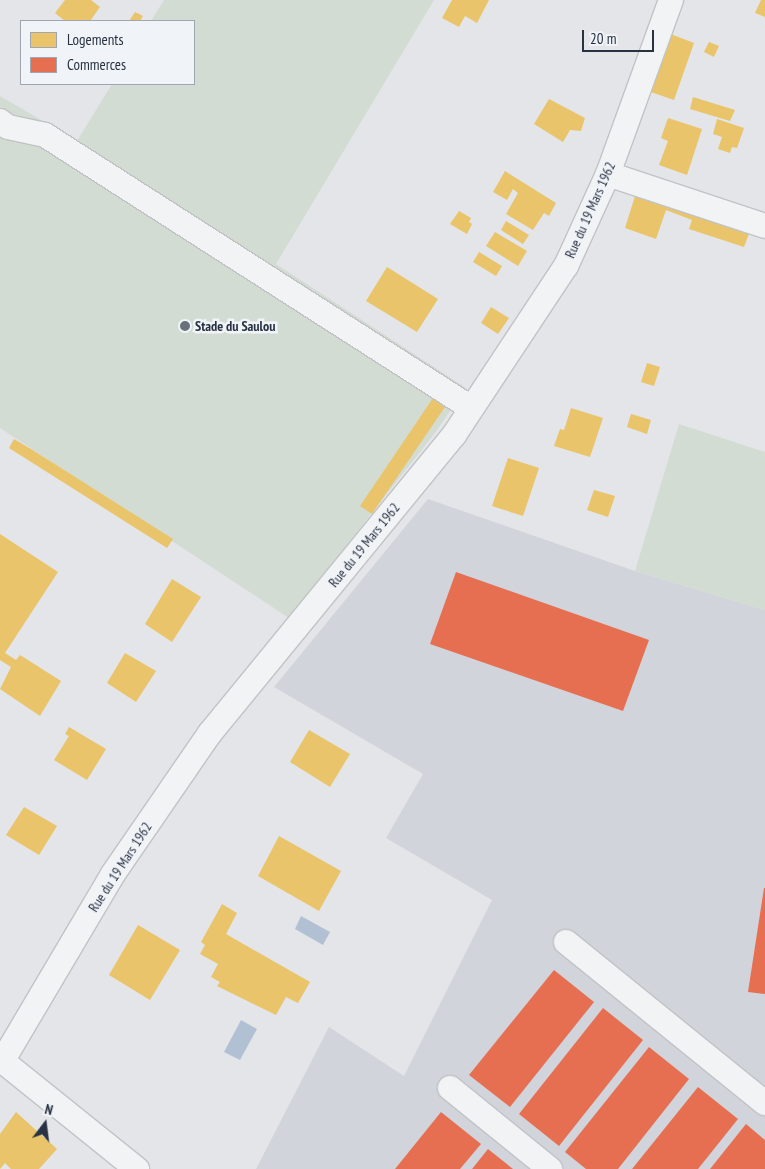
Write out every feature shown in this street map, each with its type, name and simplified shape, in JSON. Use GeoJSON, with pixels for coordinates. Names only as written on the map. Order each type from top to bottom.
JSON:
{"type":"FeatureCollection","features":[{"type":"Feature","properties":{"kind":"street","name":"Rue du 19 Mars 1962"},"geometry":{"type":"LineString","coordinates":[[2,1060],[113,874],[210,733],[454,435],[566,266],[608,174],[671,0]]}},
{"type":"Feature","properties":{"kind":"street"},"geometry":{"type":"LineString","coordinates":[[0,121],[8,127],[46,135],[471,408]]}},
{"type":"Feature","properties":{"kind":"street"},"geometry":{"type":"LineString","coordinates":[[608,174],[765,226]]}},
{"type":"Feature","properties":{"kind":"street"},"geometry":{"type":"LineString","coordinates":[[566,942],[765,1103]]}},
{"type":"Feature","properties":{"kind":"street"},"geometry":{"type":"LineString","coordinates":[[2,1060],[137,1169]]}},
{"type":"Feature","properties":{"kind":"street"},"geometry":{"type":"LineString","coordinates":[[450,1088],[550,1169]]}},
{"type":"Feature","properties":{"kind":"shaded area","name":"Stade du Saulou"},"geometry":{"type":"Polygon","coordinates":[[[164,0],[434,0],[276,264],[466,388],[435,433],[289,618],[0,428],[0,96],[77,141],[111,85],[195,85],[195,20],[152,20],[164,0]]]}},
{"type":"Feature","properties":{"kind":"shaded area"},"geometry":{"type":"Polygon","coordinates":[[[679,424],[765,452],[765,610],[635,571],[679,424]]]}},
{"type":"Feature","properties":{"kind":"shaded area"},"geometry":{"type":"Polygon","coordinates":[[[428,499],[635,571],[765,610],[765,1169],[256,1169],[329,1027],[404,1076],[492,900],[386,838],[423,774],[274,687],[428,499]]]}},
{"type":"Feature","properties":{"kind":"water"},"geometry":{"type":"Polygon","coordinates":[[[301,916],[330,932],[323,945],[295,929],[301,916]]]}},
{"type":"Feature","properties":{"kind":"water"},"geometry":{"type":"Polygon","coordinates":[[[241,1020],[257,1029],[240,1060],[224,1052],[241,1020]]]}},
{"type":"Feature","properties":{"kind":"building: Logements"},"geometry":{"type":"Polygon","coordinates":[[[65,0],[91,0],[100,7],[91,20],[64,20],[55,13],[65,0]]]}},
{"type":"Feature","properties":{"kind":"building: Logements"},"geometry":{"type":"Polygon","coordinates":[[[452,0],[489,0],[477,23],[465,16],[459,27],[442,18],[452,0]]]}},
{"type":"Feature","properties":{"kind":"building: Logements"},"geometry":{"type":"Polygon","coordinates":[[[761,0],[765,0],[765,17],[755,13],[761,0]]]}},
{"type":"Feature","properties":{"kind":"building: Logements"},"geometry":{"type":"Polygon","coordinates":[[[135,12],[143,16],[141,20],[130,20],[135,12]]]}},
{"type":"Feature","properties":{"kind":"building: Logements"},"geometry":{"type":"Polygon","coordinates":[[[668,33],[694,43],[674,100],[648,91],[668,33]]]}},
{"type":"Feature","properties":{"kind":"building: Logements"},"geometry":{"type":"Polygon","coordinates":[[[709,42],[719,46],[714,57],[704,52],[709,42]]]}},
{"type":"Feature","properties":{"kind":"building: Logements"},"geometry":{"type":"Polygon","coordinates":[[[693,97],[735,110],[730,121],[690,109],[693,97]]]}},
{"type":"Feature","properties":{"kind":"building: Logements"},"geometry":{"type":"Polygon","coordinates":[[[549,99],[585,118],[581,131],[570,130],[563,142],[534,124],[549,99]]]}},
{"type":"Feature","properties":{"kind":"building: Logements"},"geometry":{"type":"Polygon","coordinates":[[[668,118],[702,129],[687,175],[659,165],[668,141],[661,138],[668,118]]]}},
{"type":"Feature","properties":{"kind":"building: Logements"},"geometry":{"type":"Polygon","coordinates":[[[717,119],[744,128],[737,148],[732,147],[730,153],[718,149],[722,137],[713,134],[717,119]]]}},
{"type":"Feature","properties":{"kind":"building: Logements"},"geometry":{"type":"Polygon","coordinates":[[[505,171],[556,203],[549,216],[544,213],[533,230],[506,214],[518,193],[513,189],[507,200],[493,192],[505,171]]]}},
{"type":"Feature","properties":{"kind":"building: Logements"},"geometry":{"type":"Polygon","coordinates":[[[635,196],[666,206],[668,203],[709,217],[709,221],[750,231],[744,247],[689,229],[692,220],[666,210],[656,239],[625,228],[635,196]]]}},
{"type":"Feature","properties":{"kind":"building: Logements"},"geometry":{"type":"Polygon","coordinates":[[[459,211],[471,218],[469,222],[472,224],[467,234],[450,224],[459,211]]]}},
{"type":"Feature","properties":{"kind":"building: Logements"},"geometry":{"type":"Polygon","coordinates":[[[506,221],[529,235],[523,244],[501,230],[506,221]]]}},
{"type":"Feature","properties":{"kind":"building: Logements"},"geometry":{"type":"Polygon","coordinates":[[[495,232],[527,251],[518,266],[486,246],[495,232]]]}},
{"type":"Feature","properties":{"kind":"building: Logements"},"geometry":{"type":"Polygon","coordinates":[[[479,252],[502,266],[496,276],[473,262],[479,252]]]}},
{"type":"Feature","properties":{"kind":"building: Logements"},"geometry":{"type":"Polygon","coordinates":[[[387,267],[438,299],[417,332],[366,301],[387,267]]]}},
{"type":"Feature","properties":{"kind":"building: Logements"},"geometry":{"type":"Polygon","coordinates":[[[491,307],[509,318],[498,334],[481,323],[491,307]]]}},
{"type":"Feature","properties":{"kind":"building: Logements"},"geometry":{"type":"Polygon","coordinates":[[[647,363],[660,367],[654,386],[641,382],[647,363]]]}},
{"type":"Feature","properties":{"kind":"building: Logements"},"geometry":{"type":"Polygon","coordinates":[[[433,398],[445,407],[372,514],[360,506],[433,398]]]}},
{"type":"Feature","properties":{"kind":"building: Logements"},"geometry":{"type":"Polygon","coordinates":[[[571,408],[603,418],[590,457],[554,446],[560,429],[564,430],[571,408]]]}},
{"type":"Feature","properties":{"kind":"building: Logements"},"geometry":{"type":"Polygon","coordinates":[[[631,414],[651,420],[647,434],[627,427],[631,414]]]}},
{"type":"Feature","properties":{"kind":"building: Logements"},"geometry":{"type":"Polygon","coordinates":[[[14,439],[173,539],[167,548],[9,448],[14,439]]]}},
{"type":"Feature","properties":{"kind":"building: Logements"},"geometry":{"type":"Polygon","coordinates":[[[508,458],[539,468],[523,516],[492,506],[508,458]]]}},
{"type":"Feature","properties":{"kind":"building: Logements"},"geometry":{"type":"Polygon","coordinates":[[[594,490],[615,496],[608,517],[587,510],[594,490]]]}},
{"type":"Feature","properties":{"kind":"building: Logements"},"geometry":{"type":"Polygon","coordinates":[[[0,534],[58,572],[5,653],[16,660],[20,655],[61,681],[40,716],[0,689],[11,667],[0,660],[0,534]]]}},
{"type":"Feature","properties":{"kind":"building: Logements"},"geometry":{"type":"Polygon","coordinates":[[[172,579],[201,597],[172,642],[145,624],[172,579]]]}},
{"type":"Feature","properties":{"kind":"building: Logements"},"geometry":{"type":"Polygon","coordinates":[[[125,653],[156,671],[136,702],[107,683],[125,653]]]}},
{"type":"Feature","properties":{"kind":"building: Logements"},"geometry":{"type":"Polygon","coordinates":[[[69,727],[106,749],[87,780],[54,760],[69,736],[65,734],[69,727]]]}},
{"type":"Feature","properties":{"kind":"building: Logements"},"geometry":{"type":"Polygon","coordinates":[[[309,730],[350,754],[330,787],[290,762],[309,730]]]}},
{"type":"Feature","properties":{"kind":"building: Logements"},"geometry":{"type":"Polygon","coordinates":[[[24,807],[57,826],[39,855],[6,835],[24,807]]]}},
{"type":"Feature","properties":{"kind":"building: Logements"},"geometry":{"type":"Polygon","coordinates":[[[279,836],[341,871],[319,911],[258,876],[279,836]]]}},
{"type":"Feature","properties":{"kind":"building: Logements"},"geometry":{"type":"Polygon","coordinates":[[[222,904],[237,913],[226,934],[310,982],[298,1003],[286,997],[276,1015],[217,986],[220,982],[211,977],[218,964],[200,954],[205,945],[201,942],[222,904]]]}},
{"type":"Feature","properties":{"kind":"building: Logements"},"geometry":{"type":"Polygon","coordinates":[[[138,925],[180,950],[150,1000],[109,975],[138,925]]]}},
{"type":"Feature","properties":{"kind":"building: Logements"},"geometry":{"type":"Polygon","coordinates":[[[16,1112],[57,1149],[39,1169],[11,1169],[5,1163],[0,1169],[0,1134],[16,1112]]]}},
{"type":"Feature","properties":{"kind":"building: Commerces"},"geometry":{"type":"Polygon","coordinates":[[[456,572],[649,640],[623,711],[430,644],[456,572]]]}},
{"type":"Feature","properties":{"kind":"building: Commerces"},"geometry":{"type":"Polygon","coordinates":[[[765,888],[765,994],[748,992],[765,888]]]}},
{"type":"Feature","properties":{"kind":"building: Commerces"},"geometry":{"type":"Polygon","coordinates":[[[554,970],[594,1002],[510,1107],[469,1075],[554,970]]]}},
{"type":"Feature","properties":{"kind":"building: Commerces"},"geometry":{"type":"Polygon","coordinates":[[[603,1008],[643,1040],[559,1146],[519,1114],[603,1008]]]}},
{"type":"Feature","properties":{"kind":"building: Commerces"},"geometry":{"type":"Polygon","coordinates":[[[649,1047],[689,1079],[618,1169],[586,1169],[565,1152],[649,1047]]]}},
{"type":"Feature","properties":{"kind":"building: Commerces"},"geometry":{"type":"Polygon","coordinates":[[[698,1087],[738,1119],[698,1169],[632,1169],[698,1087]]]}},
{"type":"Feature","properties":{"kind":"building: Commerces"},"geometry":{"type":"Polygon","coordinates":[[[441,1112],[481,1144],[460,1169],[395,1169],[441,1112]]]}},
{"type":"Feature","properties":{"kind":"building: Commerces"},"geometry":{"type":"Polygon","coordinates":[[[746,1124],[765,1140],[765,1169],[710,1169],[746,1124]]]}},
{"type":"Feature","properties":{"kind":"building: Commerces"},"geometry":{"type":"Polygon","coordinates":[[[488,1149],[513,1169],[472,1169],[488,1149]]]}},
{"type":"Feature","properties":{"kind":"place","name":"Stade du Saulou"},"geometry":{"type":"Point","coordinates":[185,326]}}]}
